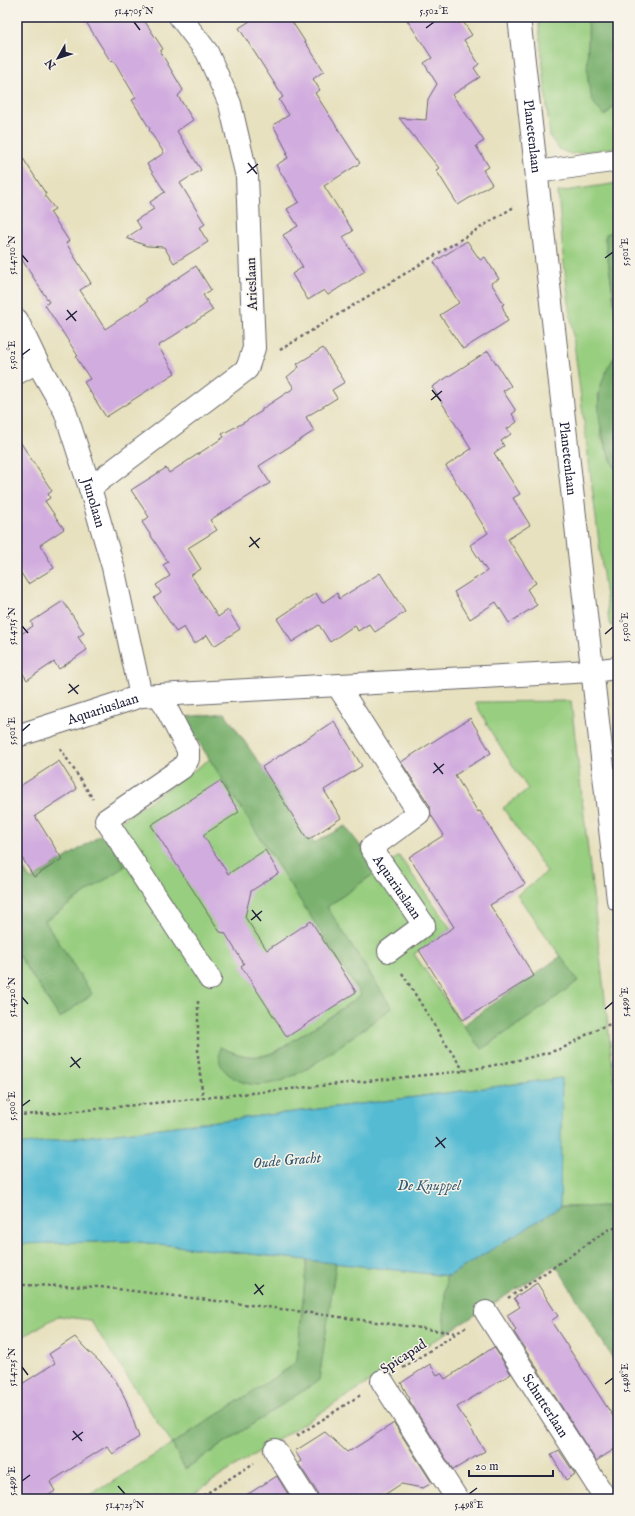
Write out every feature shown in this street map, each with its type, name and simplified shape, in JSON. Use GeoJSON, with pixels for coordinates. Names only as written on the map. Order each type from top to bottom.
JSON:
{"type":"FeatureCollection","features":[{"type":"Feature","properties":{"kind":"street","name":"Arieslaan"},"geometry":{"type":"LineString","coordinates":[[90,488],[246,369],[254,348],[247,177],[230,104],[206,52],[180,17]]}},
{"type":"Feature","properties":{"kind":"street","name":"Planetenlaan"},"geometry":{"type":"LineString","coordinates":[[519,17],[591,671],[618,900]]}},
{"type":"Feature","properties":{"kind":"street"},"geometry":{"type":"LineString","coordinates":[[538,182],[618,160]]}},
{"type":"Feature","properties":{"kind":"street","name":"Junolaan"},"geometry":{"type":"LineString","coordinates":[[17,320],[37,362],[65,411],[90,488],[151,696]]}},
{"type":"Feature","properties":{"kind":"street"},"geometry":{"type":"LineString","coordinates":[[17,373],[37,362]]}},
{"type":"Feature","properties":{"kind":"street","name":"Aquariuslaan"},"geometry":{"type":"LineString","coordinates":[[17,736],[151,696],[591,671],[618,668]]}},
{"type":"Feature","properties":{"kind":"street","name":"Aquariuslaan"},"geometry":{"type":"LineString","coordinates":[[338,686],[419,813],[371,848],[424,925],[389,951]]}},
{"type":"Feature","properties":{"kind":"street"},"geometry":{"type":"LineString","coordinates":[[151,696],[188,750],[188,759],[182,768],[106,820],[210,979]]}},
{"type":"Feature","properties":{"kind":"street","name":"Schutterlaan"},"geometry":{"type":"LineString","coordinates":[[486,1312],[606,1499]]}},
{"type":"Feature","properties":{"kind":"street"},"geometry":{"type":"LineString","coordinates":[[382,1381],[457,1499]]}},
{"type":"Feature","properties":{"kind":"street"},"geometry":{"type":"LineString","coordinates":[[275,1450],[306,1499]]}},
{"type":"Feature","properties":{"kind":"path"},"geometry":{"type":"LineString","coordinates":[[254,348],[280,350],[538,182]]}},
{"type":"Feature","properties":{"kind":"path","name":"Aquariuslaan"},"geometry":{"type":"LineString","coordinates":[[46,728],[106,820]]}},
{"type":"Feature","properties":{"kind":"path"},"geometry":{"type":"LineString","coordinates":[[389,951],[464,1071]]}},
{"type":"Feature","properties":{"kind":"path"},"geometry":{"type":"LineString","coordinates":[[203,1098],[198,1056],[198,988],[210,979]]}},
{"type":"Feature","properties":{"kind":"path"},"geometry":{"type":"LineString","coordinates":[[17,1115],[58,1113],[464,1071],[493,1066],[558,1049],[608,1024],[618,1023]]}},
{"type":"Feature","properties":{"kind":"path","name":"Spicapad"},"geometry":{"type":"LineString","coordinates":[[198,1499],[457,1333],[608,1230],[618,1228]]}},
{"type":"Feature","properties":{"kind":"path"},"geometry":{"type":"LineString","coordinates":[[17,1286],[23,1284],[100,1287],[266,1307],[457,1333]]}},
{"type":"Feature","properties":{"kind":"green space"},"geometry":{"type":"Polygon","coordinates":[[[538,17],[588,17],[588,80],[592,99],[605,116],[618,101],[618,147],[571,154],[559,149],[550,137],[538,17]]]}},
{"type":"Feature","properties":{"kind":"green space"},"geometry":{"type":"Polygon","coordinates":[[[588,17],[614,17],[618,26],[618,101],[605,116],[594,103],[589,89],[587,69],[588,17]]]}},
{"type":"Feature","properties":{"kind":"green space"},"geometry":{"type":"Polygon","coordinates":[[[618,183],[618,232],[613,232],[605,238],[618,329],[618,353],[612,361],[598,395],[602,438],[618,474],[618,631],[615,630],[609,622],[563,255],[558,192],[618,183]]]}},
{"type":"Feature","properties":{"kind":"green space"},"geometry":{"type":"Polygon","coordinates":[[[618,232],[618,329],[605,238],[606,234],[618,232]]]}},
{"type":"Feature","properties":{"kind":"green space"},"geometry":{"type":"Polygon","coordinates":[[[618,353],[618,474],[605,444],[601,428],[599,397],[602,382],[608,367],[618,353]]]}},
{"type":"Feature","properties":{"kind":"green space"},"geometry":{"type":"Polygon","coordinates":[[[571,701],[618,1113],[618,1206],[560,1207],[561,1078],[377,1102],[17,1145],[17,953],[60,1018],[92,994],[45,921],[125,866],[104,833],[210,759],[361,995],[280,1049],[271,1053],[261,1056],[245,1056],[220,1047],[240,1081],[258,1085],[281,1081],[307,1069],[392,1008],[327,907],[399,856],[451,929],[414,954],[463,1025],[482,1049],[578,981],[517,895],[547,872],[503,808],[528,789],[491,732],[475,702],[571,701]]]}},
{"type":"Feature","properties":{"kind":"green space"},"geometry":{"type":"Polygon","coordinates":[[[225,713],[314,843],[345,826],[379,870],[327,907],[392,1008],[306,1069],[277,1082],[262,1085],[248,1084],[234,1078],[226,1072],[221,1065],[219,1057],[220,1047],[245,1056],[271,1054],[284,1047],[361,995],[203,749],[185,717],[225,713]]]}},
{"type":"Feature","properties":{"kind":"green space"},"geometry":{"type":"Polygon","coordinates":[[[104,833],[125,866],[45,921],[92,994],[60,1018],[17,953],[17,859],[31,880],[104,833]]]}},
{"type":"Feature","properties":{"kind":"green space"},"geometry":{"type":"Polygon","coordinates":[[[561,956],[578,981],[482,1049],[463,1025],[561,956]]]}},
{"type":"Feature","properties":{"kind":"green space"},"geometry":{"type":"Polygon","coordinates":[[[618,1206],[618,1367],[558,1268],[553,1266],[445,1334],[444,1316],[446,1276],[449,1276],[560,1207],[618,1206]]]}},
{"type":"Feature","properties":{"kind":"green space"},"geometry":{"type":"Polygon","coordinates":[[[130,1241],[307,1260],[297,1360],[289,1368],[172,1444],[90,1320],[58,1316],[17,1340],[17,1244],[130,1241]]]}},
{"type":"Feature","properties":{"kind":"green space"},"geometry":{"type":"Polygon","coordinates":[[[307,1260],[336,1263],[319,1380],[185,1469],[172,1444],[289,1368],[297,1360],[307,1260]]]}},
{"type":"Feature","properties":{"kind":"green space"},"geometry":{"type":"Polygon","coordinates":[[[336,1263],[446,1276],[444,1316],[445,1334],[184,1499],[85,1499],[172,1444],[185,1469],[319,1380],[336,1263]]]}},
{"type":"Feature","properties":{"kind":"water","name":"De Knuppel"},"geometry":{"type":"Polygon","coordinates":[[[562,1078],[560,1207],[449,1276],[130,1241],[17,1244],[17,1145],[377,1102],[562,1078]]]}},
{"type":"Feature","properties":{"kind":"building"},"geometry":{"type":"Polygon","coordinates":[[[83,17],[142,17],[163,49],[160,51],[183,90],[178,96],[193,120],[177,131],[201,170],[180,183],[205,224],[199,228],[208,242],[174,263],[164,247],[147,246],[126,238],[141,228],[136,220],[154,209],[150,202],[165,192],[147,164],[164,153],[132,100],[136,98],[114,61],[111,62],[83,17]]]}},
{"type":"Feature","properties":{"kind":"building"},"geometry":{"type":"Polygon","coordinates":[[[256,17],[289,17],[324,71],[313,79],[320,90],[315,93],[360,163],[324,186],[353,231],[343,237],[365,271],[328,295],[324,290],[308,300],[292,274],[303,267],[283,235],[298,226],[287,209],[299,202],[276,165],[288,158],[286,154],[288,153],[273,125],[289,115],[279,100],[283,97],[239,28],[256,17]]]}},
{"type":"Feature","properties":{"kind":"building"},"geometry":{"type":"Polygon","coordinates":[[[405,17],[460,17],[472,35],[464,40],[479,64],[474,68],[480,77],[452,95],[484,141],[476,146],[489,167],[483,170],[492,184],[458,205],[436,170],[439,168],[399,118],[426,120],[428,99],[437,84],[424,63],[432,58],[405,17]]]}},
{"type":"Feature","properties":{"kind":"building"},"geometry":{"type":"Polygon","coordinates":[[[17,149],[46,194],[44,195],[55,209],[50,212],[69,241],[66,243],[91,283],[80,290],[105,329],[148,301],[146,299],[196,266],[211,290],[203,295],[213,310],[158,346],[175,373],[106,417],[84,382],[90,379],[76,357],[78,356],[45,305],[49,302],[17,252],[17,149]]]}},
{"type":"Feature","properties":{"kind":"building"},"geometry":{"type":"Polygon","coordinates":[[[467,241],[480,260],[485,257],[499,279],[491,283],[504,304],[502,305],[508,321],[463,349],[440,315],[459,303],[434,262],[467,241]]]}},
{"type":"Feature","properties":{"kind":"building"},"geometry":{"type":"Polygon","coordinates":[[[323,348],[345,382],[332,390],[337,398],[306,417],[314,431],[259,466],[270,483],[210,520],[217,530],[188,548],[201,569],[191,575],[218,617],[228,610],[240,629],[214,646],[207,635],[194,644],[184,627],[176,632],[154,598],[161,593],[156,585],[170,576],[163,565],[168,562],[142,522],[149,517],[131,490],[166,468],[169,473],[224,437],[222,434],[262,411],[262,409],[294,388],[287,377],[299,367],[297,364],[323,348]]]}},
{"type":"Feature","properties":{"kind":"building"},"geometry":{"type":"Polygon","coordinates":[[[488,351],[511,386],[503,391],[516,411],[512,414],[517,422],[507,429],[511,434],[501,441],[504,446],[494,453],[520,494],[513,498],[530,525],[508,539],[536,583],[527,589],[537,605],[509,623],[496,602],[470,619],[454,592],[487,571],[470,545],[488,533],[446,466],[471,449],[432,387],[488,351]]]}},
{"type":"Feature","properties":{"kind":"building"},"geometry":{"type":"Polygon","coordinates":[[[17,437],[52,491],[48,494],[50,498],[45,501],[64,529],[40,545],[54,568],[28,584],[17,567],[17,437]]]}},
{"type":"Feature","properties":{"kind":"building"},"geometry":{"type":"Polygon","coordinates":[[[380,573],[405,612],[375,632],[369,624],[358,631],[355,625],[330,642],[319,625],[292,642],[277,619],[316,593],[322,603],[337,593],[339,599],[380,573]]]}},
{"type":"Feature","properties":{"kind":"building"},"geometry":{"type":"Polygon","coordinates":[[[63,601],[84,633],[78,637],[87,650],[59,669],[54,662],[27,680],[17,664],[17,637],[33,626],[31,622],[63,601]]]}},
{"type":"Feature","properties":{"kind":"building"},"geometry":{"type":"Polygon","coordinates":[[[470,718],[491,753],[455,775],[478,812],[480,811],[525,884],[490,905],[534,976],[463,1020],[419,950],[454,927],[409,857],[444,835],[431,815],[430,806],[401,762],[470,718]]]}},
{"type":"Feature","properties":{"kind":"building"},"geometry":{"type":"Polygon","coordinates":[[[334,721],[362,766],[324,790],[341,818],[308,840],[262,767],[334,721]]]}},
{"type":"Feature","properties":{"kind":"building"},"geometry":{"type":"Polygon","coordinates":[[[59,761],[77,789],[35,816],[62,859],[34,877],[17,850],[17,788],[59,761]]]}},
{"type":"Feature","properties":{"kind":"building"},"geometry":{"type":"Polygon","coordinates":[[[220,781],[239,812],[203,835],[228,874],[265,850],[279,873],[251,891],[245,917],[267,950],[311,921],[356,992],[287,1037],[241,966],[244,964],[225,933],[220,932],[151,825],[220,781]]]}},
{"type":"Feature","properties":{"kind":"building"},"geometry":{"type":"Polygon","coordinates":[[[537,1283],[558,1316],[551,1321],[618,1424],[618,1447],[596,1461],[514,1332],[516,1330],[507,1315],[520,1307],[514,1298],[537,1283]]]}},
{"type":"Feature","properties":{"kind":"building"},"geometry":{"type":"Polygon","coordinates":[[[75,1337],[103,1365],[116,1381],[126,1400],[139,1437],[113,1454],[107,1446],[50,1482],[55,1491],[43,1499],[17,1499],[17,1387],[55,1363],[49,1354],[75,1337]]]}},
{"type":"Feature","properties":{"kind":"building"},"geometry":{"type":"Polygon","coordinates":[[[494,1347],[511,1374],[457,1407],[485,1451],[453,1470],[409,1400],[410,1399],[401,1383],[430,1364],[437,1375],[441,1373],[445,1379],[494,1347]]]}},
{"type":"Feature","properties":{"kind":"building"},"geometry":{"type":"Polygon","coordinates":[[[394,1423],[432,1483],[423,1488],[401,1484],[378,1499],[318,1499],[317,1492],[298,1463],[301,1461],[295,1451],[325,1432],[347,1452],[394,1423]]]}},
{"type":"Feature","properties":{"kind":"building"},"geometry":{"type":"Polygon","coordinates":[[[559,1450],[575,1474],[566,1480],[551,1455],[559,1450]]]}},
{"type":"Feature","properties":{"kind":"building"},"geometry":{"type":"Polygon","coordinates":[[[277,1476],[291,1499],[240,1499],[277,1476]]]}},
{"type":"Feature","properties":{"kind":"water label","name":"Oude Gracht"},"geometry":{"type":"Point","coordinates":[287,1160]}}]}
